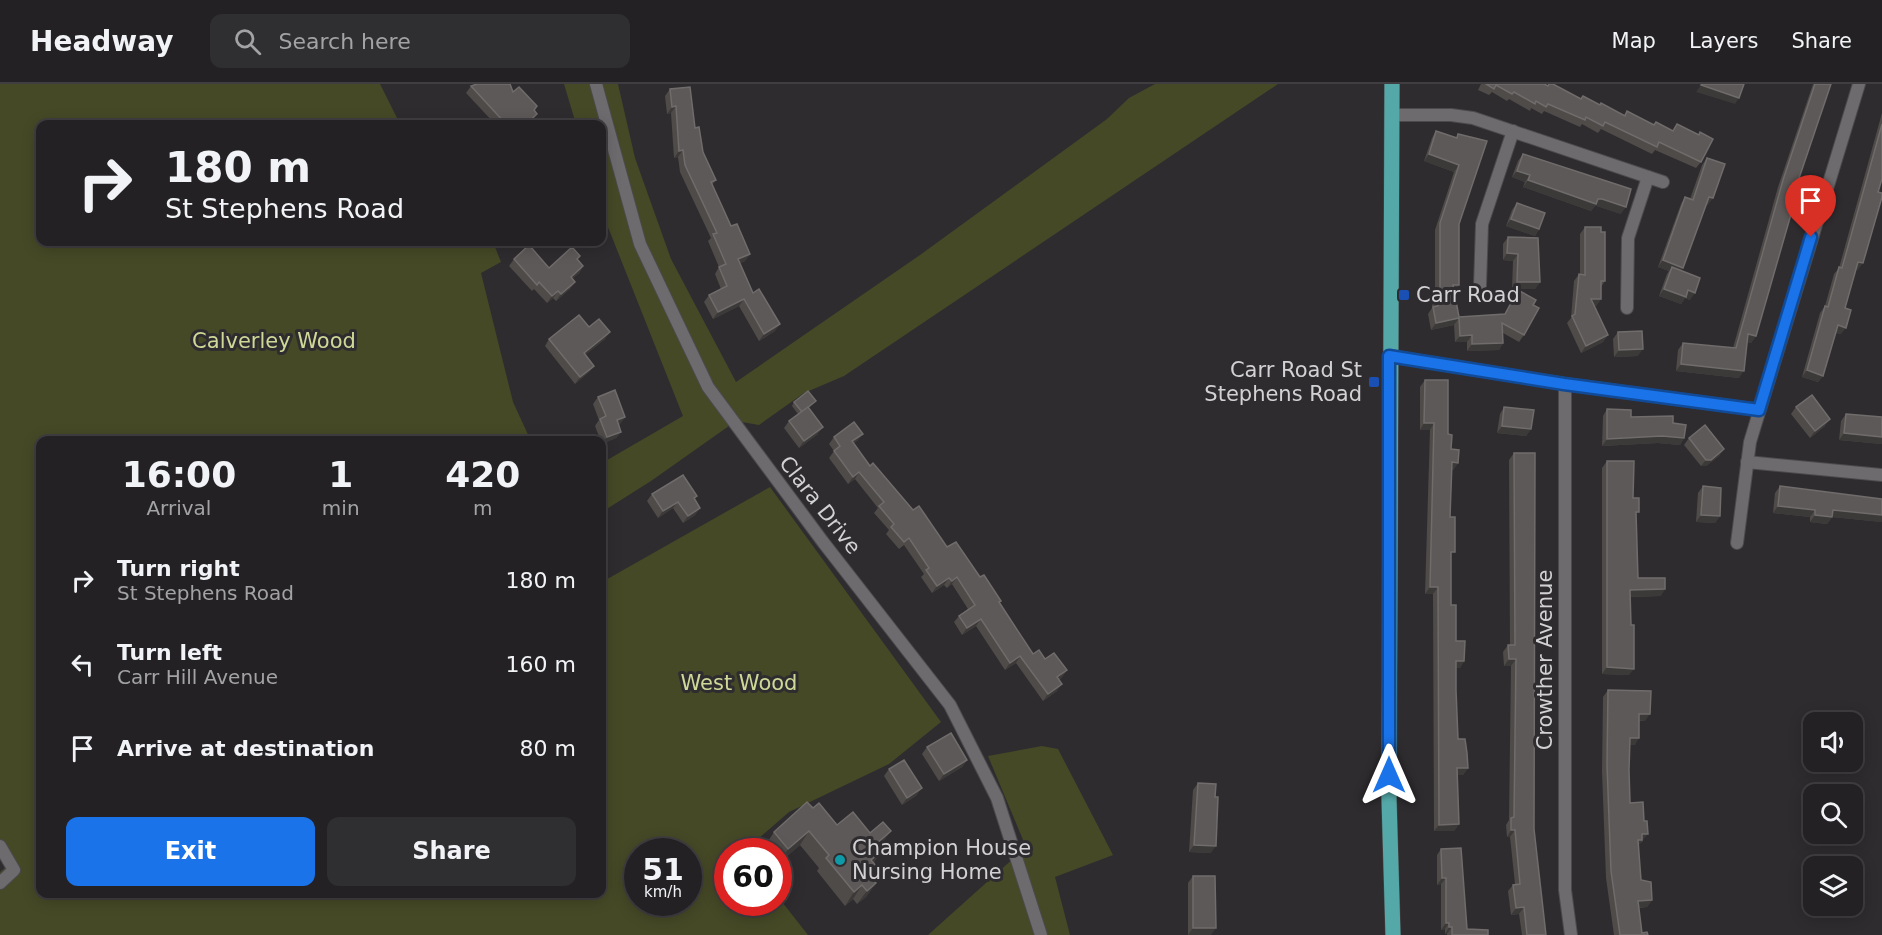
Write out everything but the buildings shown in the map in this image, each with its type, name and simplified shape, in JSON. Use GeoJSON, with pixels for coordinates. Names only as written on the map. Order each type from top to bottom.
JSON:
{"type":"FeatureCollection","features":[{"type":"Feature","properties":{"kind":"main road"},"geometry":{"type":"LineString","coordinates":[[1392,84],[1389,356],[1389,799],[1393,935]]}},
{"type":"Feature","properties":{"kind":"street","name":"Clara Drive"},"geometry":{"type":"LineString","coordinates":[[596,84],[606,120]]}},
{"type":"Feature","properties":{"kind":"street"},"geometry":{"type":"LineString","coordinates":[[1737,543],[1747,462],[1759,410],[1859,84]]}},
{"type":"Feature","properties":{"kind":"street"},"geometry":{"type":"LineString","coordinates":[[1392,115],[1451,115],[1473,118],[1663,182]]}},
{"type":"Feature","properties":{"kind":"street","name":"Clara Drive"},"geometry":{"type":"LineString","coordinates":[[606,120],[640,244],[708,387],[950,705],[997,798],[1041,935]]}},
{"type":"Feature","properties":{"kind":"street"},"geometry":{"type":"LineString","coordinates":[[1480,286],[1482,224],[1513,131]]}},
{"type":"Feature","properties":{"kind":"street"},"geometry":{"type":"LineString","coordinates":[[1627,308],[1628,238],[1648,177]]}},
{"type":"Feature","properties":{"kind":"street"},"geometry":{"type":"LineString","coordinates":[[1389,356],[1564,384],[1759,410]]}},
{"type":"Feature","properties":{"kind":"street","name":"Crowther Avenue"},"geometry":{"type":"LineString","coordinates":[[1564,384],[1564,890],[1571,935]]}},
{"type":"Feature","properties":{"kind":"street"},"geometry":{"type":"LineString","coordinates":[[1747,462],[1882,475]]}},
{"type":"Feature","properties":{"kind":"street"},"geometry":{"type":"LineString","coordinates":[[0,846],[14,870],[0,883]]}},
{"type":"Feature","properties":{"kind":"green space"},"geometry":{"type":"Polygon","coordinates":[[[0,84],[380,84],[398,120],[36,120],[36,246],[495,246],[501,262],[481,273],[513,402],[529,436],[36,436],[36,898],[606,898],[606,580],[770,487],[941,722],[889,764],[789,812],[759,838],[714,838],[714,916],[792,915],[808,935],[0,935],[0,872],[6,867],[0,857],[0,84]]]}},
{"type":"Feature","properties":{"kind":"green space"},"geometry":{"type":"Polygon","coordinates":[[[564,84],[618,84],[635,158],[671,259],[736,382],[920,255],[1107,119],[1129,98],[1155,84],[1278,84],[844,376],[804,393],[759,425],[736,421],[606,509],[606,461],[683,416],[606,222],[606,120],[575,120],[564,84]]]}},
{"type":"Feature","properties":{"kind":"green space"},"geometry":{"type":"Polygon","coordinates":[[[1042,746],[1058,749],[1113,855],[1055,877],[1070,935],[928,935],[1026,847],[988,756],[1042,746]]]}},
{"type":"Feature","properties":{"kind":"place","name":"Carr Road"},"geometry":{"type":"Point","coordinates":[1404,295]}},
{"type":"Feature","properties":{"kind":"place","name":"Carr Road St Stephens Road"},"geometry":{"type":"Point","coordinates":[1374,382]}},
{"type":"Feature","properties":{"kind":"place","name":"Champion House Nursing Home"},"geometry":{"type":"Point","coordinates":[840,860]}},
{"type":"Feature","properties":{"kind":"route"},"geometry":{"type":"LineString","coordinates":[[1389,775],[1389,356],[1564,384],[1759,410],[1811,237]]}},
{"type":"Feature","properties":{"kind":"park label","name":"Calverley Wood"},"geometry":{"type":"Point","coordinates":[274,341]}},
{"type":"Feature","properties":{"kind":"park label","name":"West Wood"},"geometry":{"type":"Point","coordinates":[739,683]}}]}
